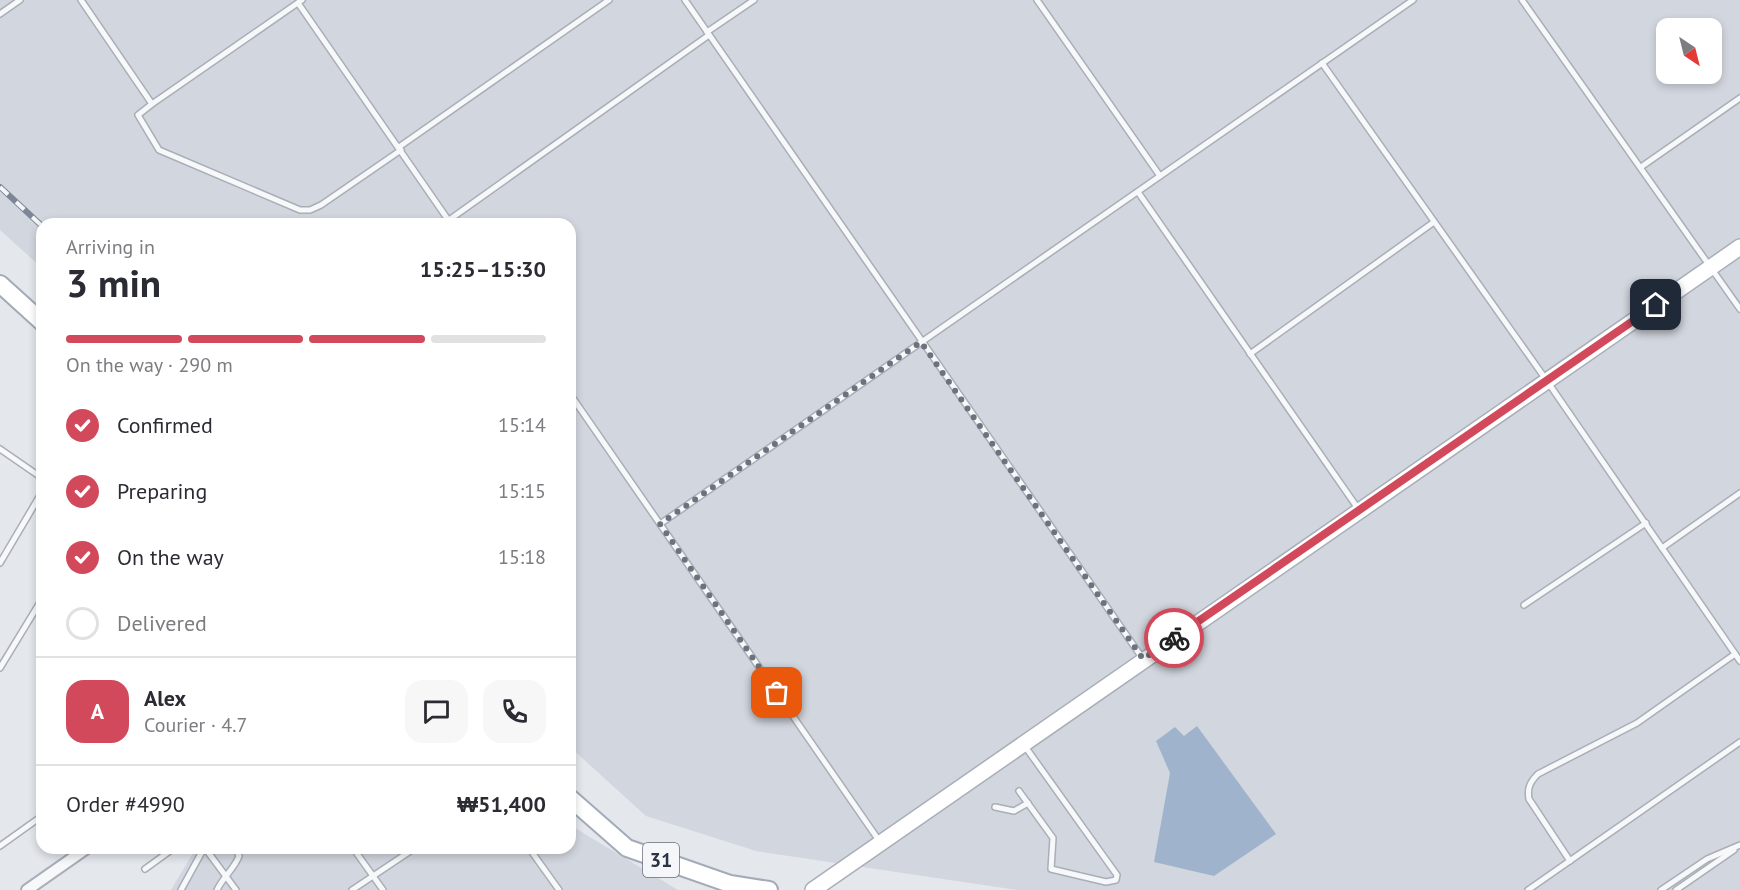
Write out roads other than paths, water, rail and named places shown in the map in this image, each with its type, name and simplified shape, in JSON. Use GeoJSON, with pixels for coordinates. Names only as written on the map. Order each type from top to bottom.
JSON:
{"type":"FeatureCollection","features":[{"type":"Feature","properties":{"kind":"main road"},"geometry":{"type":"LineString","coordinates":[[813,890],[1740,247]]}},
{"type":"Feature","properties":{"kind":"main road"},"geometry":{"type":"LineString","coordinates":[[0,284],[36,317]]}},
{"type":"Feature","properties":{"kind":"main road","name":"31"},"geometry":{"type":"LineString","coordinates":[[576,803],[627,848],[730,884],[769,890]]}},
{"type":"Feature","properties":{"kind":"street"},"geometry":{"type":"LineString","coordinates":[[27,890],[78,854]]}},
{"type":"Feature","properties":{"kind":"lane"},"geometry":{"type":"LineString","coordinates":[[0,14],[20,0]]}},
{"type":"Feature","properties":{"kind":"lane"},"geometry":{"type":"LineString","coordinates":[[81,0],[152,104]]}},
{"type":"Feature","properties":{"kind":"lane"},"geometry":{"type":"LineString","coordinates":[[447,218],[400,149],[300,1],[138,115],[159,150],[300,210],[310,210],[321,205],[400,149],[609,0]]}},
{"type":"Feature","properties":{"kind":"lane"},"geometry":{"type":"LineString","coordinates":[[685,0],[1143,659]]}},
{"type":"Feature","properties":{"kind":"lane"},"geometry":{"type":"LineString","coordinates":[[455,218],[754,0]]}},
{"type":"Feature","properties":{"kind":"lane"},"geometry":{"type":"LineString","coordinates":[[1037,0],[1160,176]]}},
{"type":"Feature","properties":{"kind":"lane"},"geometry":{"type":"LineString","coordinates":[[660,524],[1413,0]]}},
{"type":"Feature","properties":{"kind":"lane"},"geometry":{"type":"LineString","coordinates":[[1522,0],[1740,309]]}},
{"type":"Feature","properties":{"kind":"lane"},"geometry":{"type":"LineString","coordinates":[[1322,63],[1547,381],[1740,661]]}},
{"type":"Feature","properties":{"kind":"lane"},"geometry":{"type":"LineString","coordinates":[[1641,167],[1740,98]]}},
{"type":"Feature","properties":{"kind":"lane"},"geometry":{"type":"LineString","coordinates":[[1138,192],[1359,510]]}},
{"type":"Feature","properties":{"kind":"lane"},"geometry":{"type":"LineString","coordinates":[[1250,354],[1434,222]]}},
{"type":"Feature","properties":{"kind":"lane"},"geometry":{"type":"LineString","coordinates":[[576,403],[882,844]]}},
{"type":"Feature","properties":{"kind":"lane"},"geometry":{"type":"LineString","coordinates":[[0,457],[2,450],[36,474]]}},
{"type":"Feature","properties":{"kind":"lane"},"geometry":{"type":"LineString","coordinates":[[1662,548],[1740,493]]}},
{"type":"Feature","properties":{"kind":"lane"},"geometry":{"type":"LineString","coordinates":[[0,562],[36,502]]}},
{"type":"Feature","properties":{"kind":"lane"},"geometry":{"type":"LineString","coordinates":[[1524,605],[1646,523]]}},
{"type":"Feature","properties":{"kind":"lane"},"geometry":{"type":"LineString","coordinates":[[0,668],[36,609]]}},
{"type":"Feature","properties":{"kind":"lane"},"geometry":{"type":"LineString","coordinates":[[1570,861],[1529,799],[1527,790],[1531,780],[1538,774],[1637,723],[1735,654]]}},
{"type":"Feature","properties":{"kind":"lane"},"geometry":{"type":"LineString","coordinates":[[1528,890],[1740,742]]}},
{"type":"Feature","properties":{"kind":"lane"},"geometry":{"type":"LineString","coordinates":[[1019,791],[1053,838],[1051,869],[1106,882],[1116,880],[1118,875],[1023,744]]}},
{"type":"Feature","properties":{"kind":"lane"},"geometry":{"type":"LineString","coordinates":[[995,807],[1014,811],[1028,803]]}},
{"type":"Feature","properties":{"kind":"lane"},"geometry":{"type":"LineString","coordinates":[[0,846],[36,820]]}},
{"type":"Feature","properties":{"kind":"lane"},"geometry":{"type":"LineString","coordinates":[[1661,890],[1707,859],[1740,845]]}},
{"type":"Feature","properties":{"kind":"lane"},"geometry":{"type":"LineString","coordinates":[[1676,890],[1740,845]]}},
{"type":"Feature","properties":{"kind":"lane"},"geometry":{"type":"LineString","coordinates":[[145,869],[166,854]]}},
{"type":"Feature","properties":{"kind":"lane"},"geometry":{"type":"LineString","coordinates":[[181,890],[202,854]]}},
{"type":"Feature","properties":{"kind":"lane"},"geometry":{"type":"LineString","coordinates":[[210,854],[236,890]]}},
{"type":"Feature","properties":{"kind":"lane"},"geometry":{"type":"LineString","coordinates":[[217,890],[225,874],[237,863],[238,854]]}},
{"type":"Feature","properties":{"kind":"lane"},"geometry":{"type":"LineString","coordinates":[[357,854],[383,890]]}},
{"type":"Feature","properties":{"kind":"lane"},"geometry":{"type":"LineString","coordinates":[[352,890],[406,854]]}},
{"type":"Feature","properties":{"kind":"lane"},"geometry":{"type":"LineString","coordinates":[[534,854],[559,890]]}},
{"type":"Feature","properties":{"kind":"water"},"geometry":{"type":"Polygon","coordinates":[[[1197,726],[1276,834],[1214,876],[1154,862],[1170,773],[1156,741],[1175,727],[1184,736],[1197,726]]]}},
{"type":"Feature","properties":{"kind":"railway"},"geometry":{"type":"LineString","coordinates":[[0,187],[36,220]]}}]}
